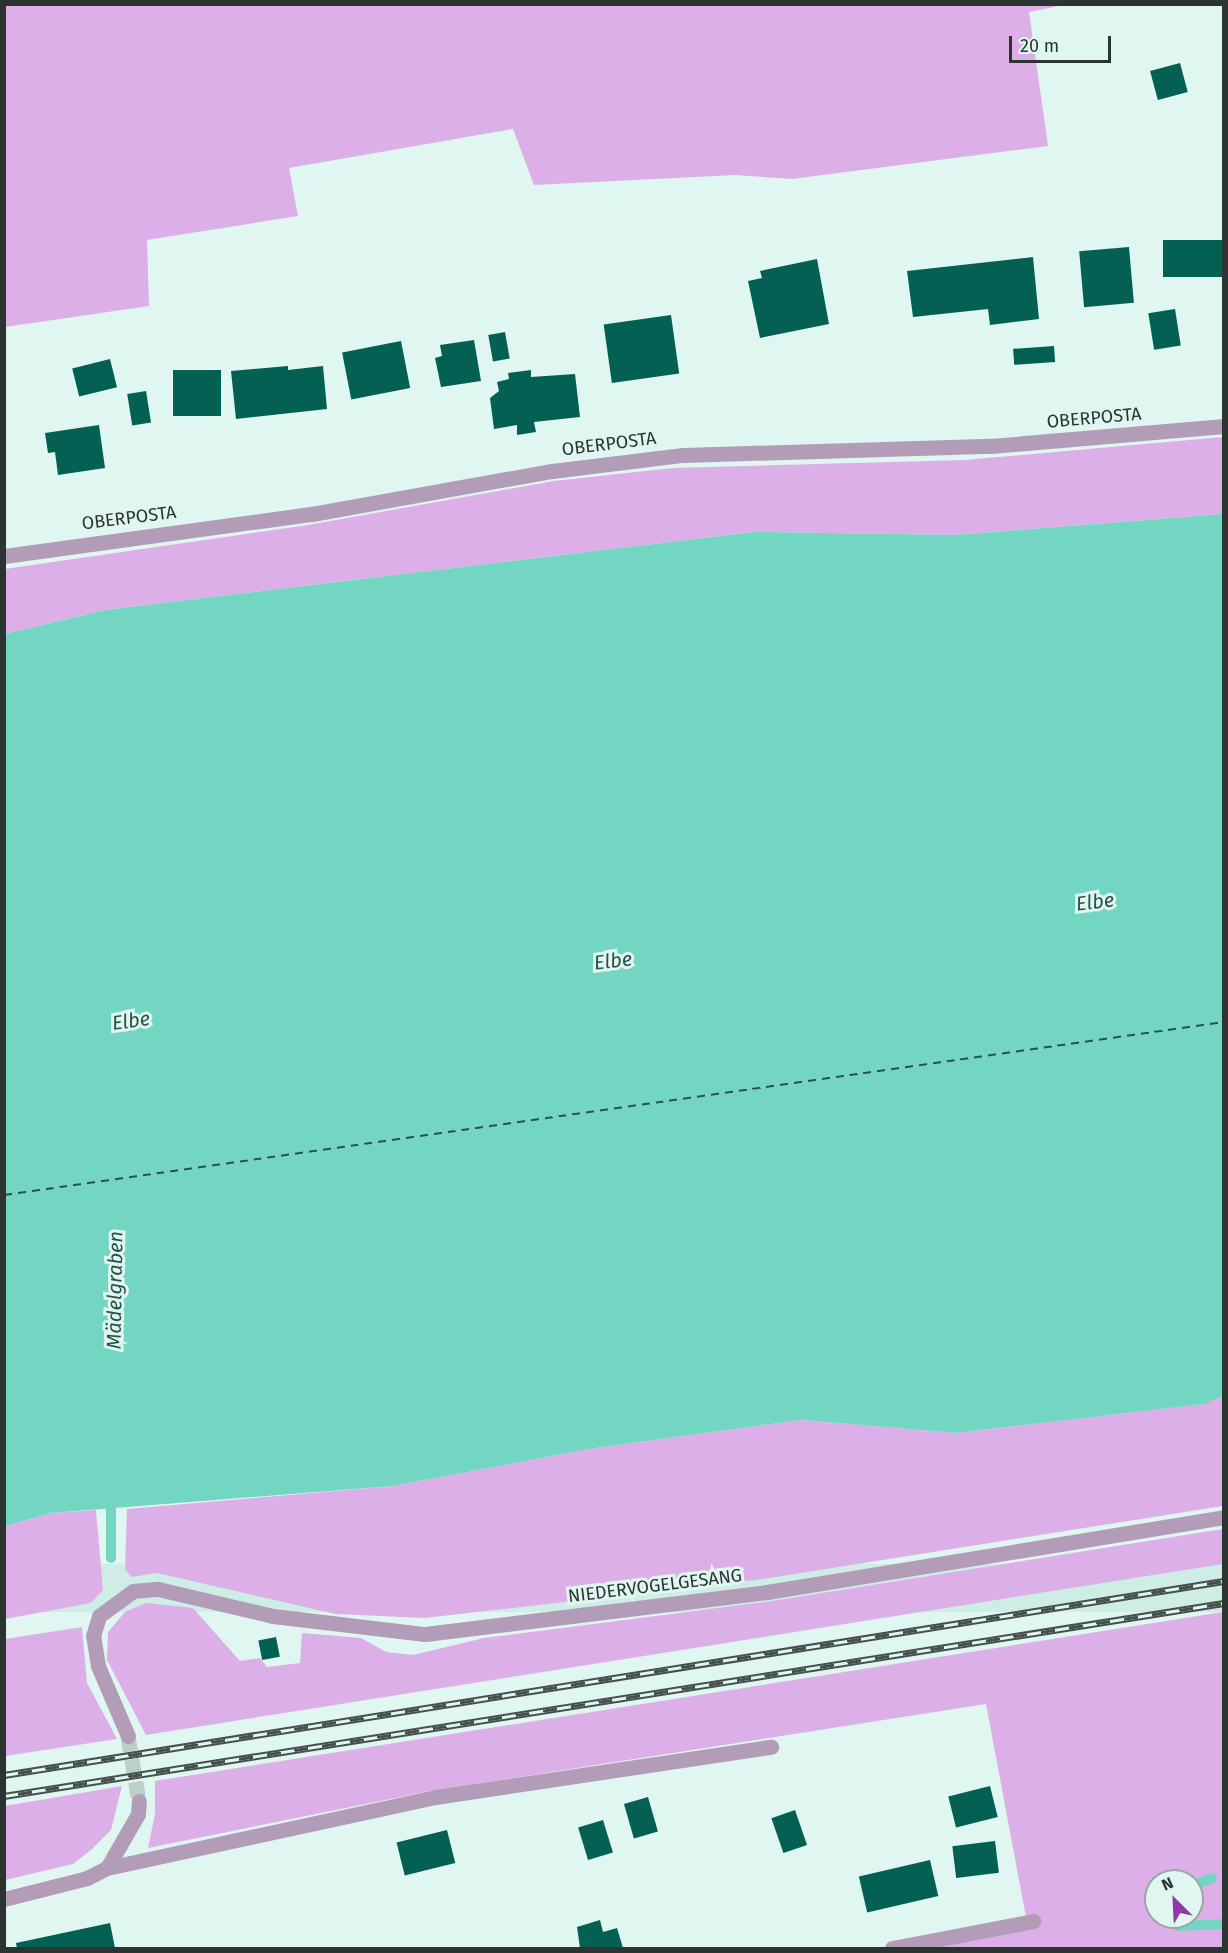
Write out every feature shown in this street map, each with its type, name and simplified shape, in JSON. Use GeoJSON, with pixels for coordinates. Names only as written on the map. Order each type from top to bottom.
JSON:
{"type":"FeatureCollection","features":[{"type":"Feature","properties":{"kind":"street","name":"OBERPOSTA"},"geometry":{"type":"LineString","coordinates":[[4,556],[312,514],[552,471],[683,455],[991,446],[1224,426]]}},
{"type":"Feature","properties":{"kind":"street","name":"NIEDERVOGELGESANG"},"geometry":{"type":"LineString","coordinates":[[128,1736],[98,1666],[93,1636],[99,1616],[133,1591],[158,1589],[273,1616],[425,1634],[767,1592],[1224,1517]]}},
{"type":"Feature","properties":{"kind":"street"},"geometry":{"type":"LineString","coordinates":[[4,1899],[87,1878],[107,1868],[435,1797],[771,1747]]}},
{"type":"Feature","properties":{"kind":"street"},"geometry":{"type":"LineString","coordinates":[[107,1868],[138,1814],[139,1801]]}},
{"type":"Feature","properties":{"kind":"street"},"geometry":{"type":"LineString","coordinates":[[892,1948],[1033,1921]]}},
{"type":"Feature","properties":{"kind":"shaded area"},"geometry":{"type":"Polygon","coordinates":[[[4,5],[1064,5],[1029,12],[1048,146],[792,179],[735,175],[534,185],[513,129],[289,168],[298,216],[147,240],[149,306],[5,327],[4,5]]]}},
{"type":"Feature","properties":{"kind":"shaded area"},"geometry":{"type":"Polygon","coordinates":[[[1223,437],[1223,514],[955,535],[754,532],[105,610],[5,634],[5,569],[308,525],[554,481],[673,468],[964,460],[1223,437]]]}},
{"type":"Feature","properties":{"kind":"shaded area"},"geometry":{"type":"Polygon","coordinates":[[[1223,1396],[1223,1506],[763,1579],[425,1618],[335,1614],[157,1573],[131,1577],[125,1569],[127,1509],[393,1486],[595,1448],[801,1420],[956,1433],[1203,1404],[1223,1396]]]}},
{"type":"Feature","properties":{"kind":"shaded area"},"geometry":{"type":"Polygon","coordinates":[[[96,1510],[103,1590],[91,1603],[5,1619],[5,1526],[51,1513],[96,1510]]]}},
{"type":"Feature","properties":{"kind":"shaded area"},"geometry":{"type":"Polygon","coordinates":[[[1223,1529],[1223,1564],[146,1735],[107,1660],[108,1632],[125,1612],[146,1603],[193,1608],[240,1661],[260,1658],[267,1667],[300,1663],[302,1633],[361,1638],[386,1652],[413,1655],[484,1638],[772,1601],[1223,1529]]]}},
{"type":"Feature","properties":{"kind":"shaded area"},"geometry":{"type":"Polygon","coordinates":[[[4,1564],[1223,1564],[1223,1612],[4,1612],[4,1564]]]}},
{"type":"Feature","properties":{"kind":"shaded area"},"geometry":{"type":"Polygon","coordinates":[[[1223,1612],[1223,1948],[932,1948],[1028,1928],[986,1704],[430,1791],[148,1848],[155,1814],[155,1781],[1223,1612]]]}},
{"type":"Feature","properties":{"kind":"shaded area"},"geometry":{"type":"Polygon","coordinates":[[[82,1627],[87,1683],[117,1739],[5,1756],[5,1639],[82,1627]]]}},
{"type":"Feature","properties":{"kind":"shaded area"},"geometry":{"type":"Polygon","coordinates":[[[122,1786],[111,1830],[92,1849],[73,1864],[5,1880],[5,1806],[122,1786]]]}},
{"type":"Feature","properties":{"kind":"water","name":"Elbe"},"geometry":{"type":"Polygon","coordinates":[[[1223,514],[1223,1396],[1204,1404],[956,1433],[801,1420],[595,1448],[393,1486],[51,1513],[5,1526],[5,634],[105,610],[754,532],[955,535],[1223,514]]]}},
{"type":"Feature","properties":{"kind":"building"},"geometry":{"type":"Polygon","coordinates":[[[1180,63],[1188,92],[1158,100],[1150,71],[1180,63]]]}},
{"type":"Feature","properties":{"kind":"building"},"geometry":{"type":"Polygon","coordinates":[[[1163,240],[1224,240],[1224,277],[1163,277],[1163,240]]]}},
{"type":"Feature","properties":{"kind":"building"},"geometry":{"type":"Polygon","coordinates":[[[1129,247],[1134,303],[1084,307],[1079,251],[1129,247]]]}},
{"type":"Feature","properties":{"kind":"building"},"geometry":{"type":"Polygon","coordinates":[[[1033,257],[1039,319],[990,325],[988,309],[913,317],[907,271],[1033,257]]]}},
{"type":"Feature","properties":{"kind":"building"},"geometry":{"type":"Polygon","coordinates":[[[817,259],[829,324],[760,338],[748,281],[762,278],[760,271],[817,259]]]}},
{"type":"Feature","properties":{"kind":"building"},"geometry":{"type":"Polygon","coordinates":[[[1175,309],[1181,346],[1154,350],[1148,313],[1175,309]]]}},
{"type":"Feature","properties":{"kind":"building"},"geometry":{"type":"Polygon","coordinates":[[[671,315],[679,373],[612,383],[604,324],[671,315]]]}},
{"type":"Feature","properties":{"kind":"building"},"geometry":{"type":"Polygon","coordinates":[[[505,332],[510,359],[493,362],[488,335],[505,332]]]}},
{"type":"Feature","properties":{"kind":"building"},"geometry":{"type":"Polygon","coordinates":[[[474,340],[481,381],[441,387],[435,358],[442,356],[440,345],[474,340]]]}},
{"type":"Feature","properties":{"kind":"building"},"geometry":{"type":"Polygon","coordinates":[[[401,341],[410,388],[351,400],[342,352],[401,341]]]}},
{"type":"Feature","properties":{"kind":"building"},"geometry":{"type":"Polygon","coordinates":[[[1054,346],[1055,362],[1014,365],[1013,349],[1054,346]]]}},
{"type":"Feature","properties":{"kind":"building"},"geometry":{"type":"Polygon","coordinates":[[[110,359],[117,387],[79,397],[72,368],[110,359]]]}},
{"type":"Feature","properties":{"kind":"building"},"geometry":{"type":"Polygon","coordinates":[[[288,366],[288,370],[323,366],[327,409],[236,419],[231,371],[288,366]]]}},
{"type":"Feature","properties":{"kind":"building"},"geometry":{"type":"Polygon","coordinates":[[[173,370],[221,370],[221,416],[173,416],[173,370]]]}},
{"type":"Feature","properties":{"kind":"building"},"geometry":{"type":"Polygon","coordinates":[[[531,370],[531,377],[575,374],[580,417],[534,422],[536,432],[517,435],[517,425],[494,429],[490,398],[499,391],[497,382],[509,379],[508,373],[531,370]]]}},
{"type":"Feature","properties":{"kind":"building"},"geometry":{"type":"Polygon","coordinates":[[[146,391],[151,423],[132,426],[127,394],[146,391]]]}},
{"type":"Feature","properties":{"kind":"building"},"geometry":{"type":"Polygon","coordinates":[[[99,425],[105,468],[58,475],[55,452],[48,453],[45,433],[99,425]]]}},
{"type":"Feature","properties":{"kind":"building"},"geometry":{"type":"Polygon","coordinates":[[[276,1637],[280,1657],[262,1660],[258,1640],[276,1637]]]}},
{"type":"Feature","properties":{"kind":"building"},"geometry":{"type":"Polygon","coordinates":[[[990,1786],[998,1817],[956,1827],[948,1796],[990,1786]]]}},
{"type":"Feature","properties":{"kind":"building"},"geometry":{"type":"Polygon","coordinates":[[[648,1797],[658,1832],[634,1838],[624,1804],[648,1797]]]}},
{"type":"Feature","properties":{"kind":"building"},"geometry":{"type":"Polygon","coordinates":[[[795,1810],[807,1845],[783,1853],[771,1818],[795,1810]]]}},
{"type":"Feature","properties":{"kind":"building"},"geometry":{"type":"Polygon","coordinates":[[[603,1820],[613,1853],[588,1860],[578,1828],[603,1820]]]}},
{"type":"Feature","properties":{"kind":"building"},"geometry":{"type":"Polygon","coordinates":[[[447,1830],[455,1863],[405,1876],[397,1843],[447,1830]]]}},
{"type":"Feature","properties":{"kind":"building"},"geometry":{"type":"Polygon","coordinates":[[[995,1841],[999,1873],[956,1878],[952,1846],[995,1841]]]}},
{"type":"Feature","properties":{"kind":"building"},"geometry":{"type":"Polygon","coordinates":[[[930,1860],[938,1896],[867,1912],[859,1876],[930,1860]]]}},
{"type":"Feature","properties":{"kind":"building"},"geometry":{"type":"Polygon","coordinates":[[[600,1920],[603,1932],[617,1928],[623,1948],[580,1948],[577,1927],[600,1920]]]}},
{"type":"Feature","properties":{"kind":"building"},"geometry":{"type":"Polygon","coordinates":[[[110,1923],[115,1948],[17,1948],[16,1943],[110,1923]]]}},
{"type":"Feature","properties":{"kind":"waterway","name":"Mädelgraben"},"geometry":{"type":"LineString","coordinates":[[111,1495],[111,1558]]}},
{"type":"Feature","properties":{"kind":"waterway"},"geometry":{"type":"LineString","coordinates":[[1204,1881],[1212,1878]]}},
{"type":"Feature","properties":{"kind":"waterway"},"geometry":{"type":"LineString","coordinates":[[1204,1925],[1224,1924]]}},
{"type":"Feature","properties":{"kind":"ferry route"},"geometry":{"type":"LineString","coordinates":[[4,1195],[1224,1022]]}},
{"type":"Feature","properties":{"kind":"tunnel"},"geometry":{"type":"LineString","coordinates":[[128,1736],[139,1801]]}},
{"type":"Feature","properties":{"kind":"railway"},"geometry":{"type":"LineString","coordinates":[[4,1775],[1224,1581]]}},
{"type":"Feature","properties":{"kind":"railway"},"geometry":{"type":"LineString","coordinates":[[4,1796],[1224,1603]]}}]}
